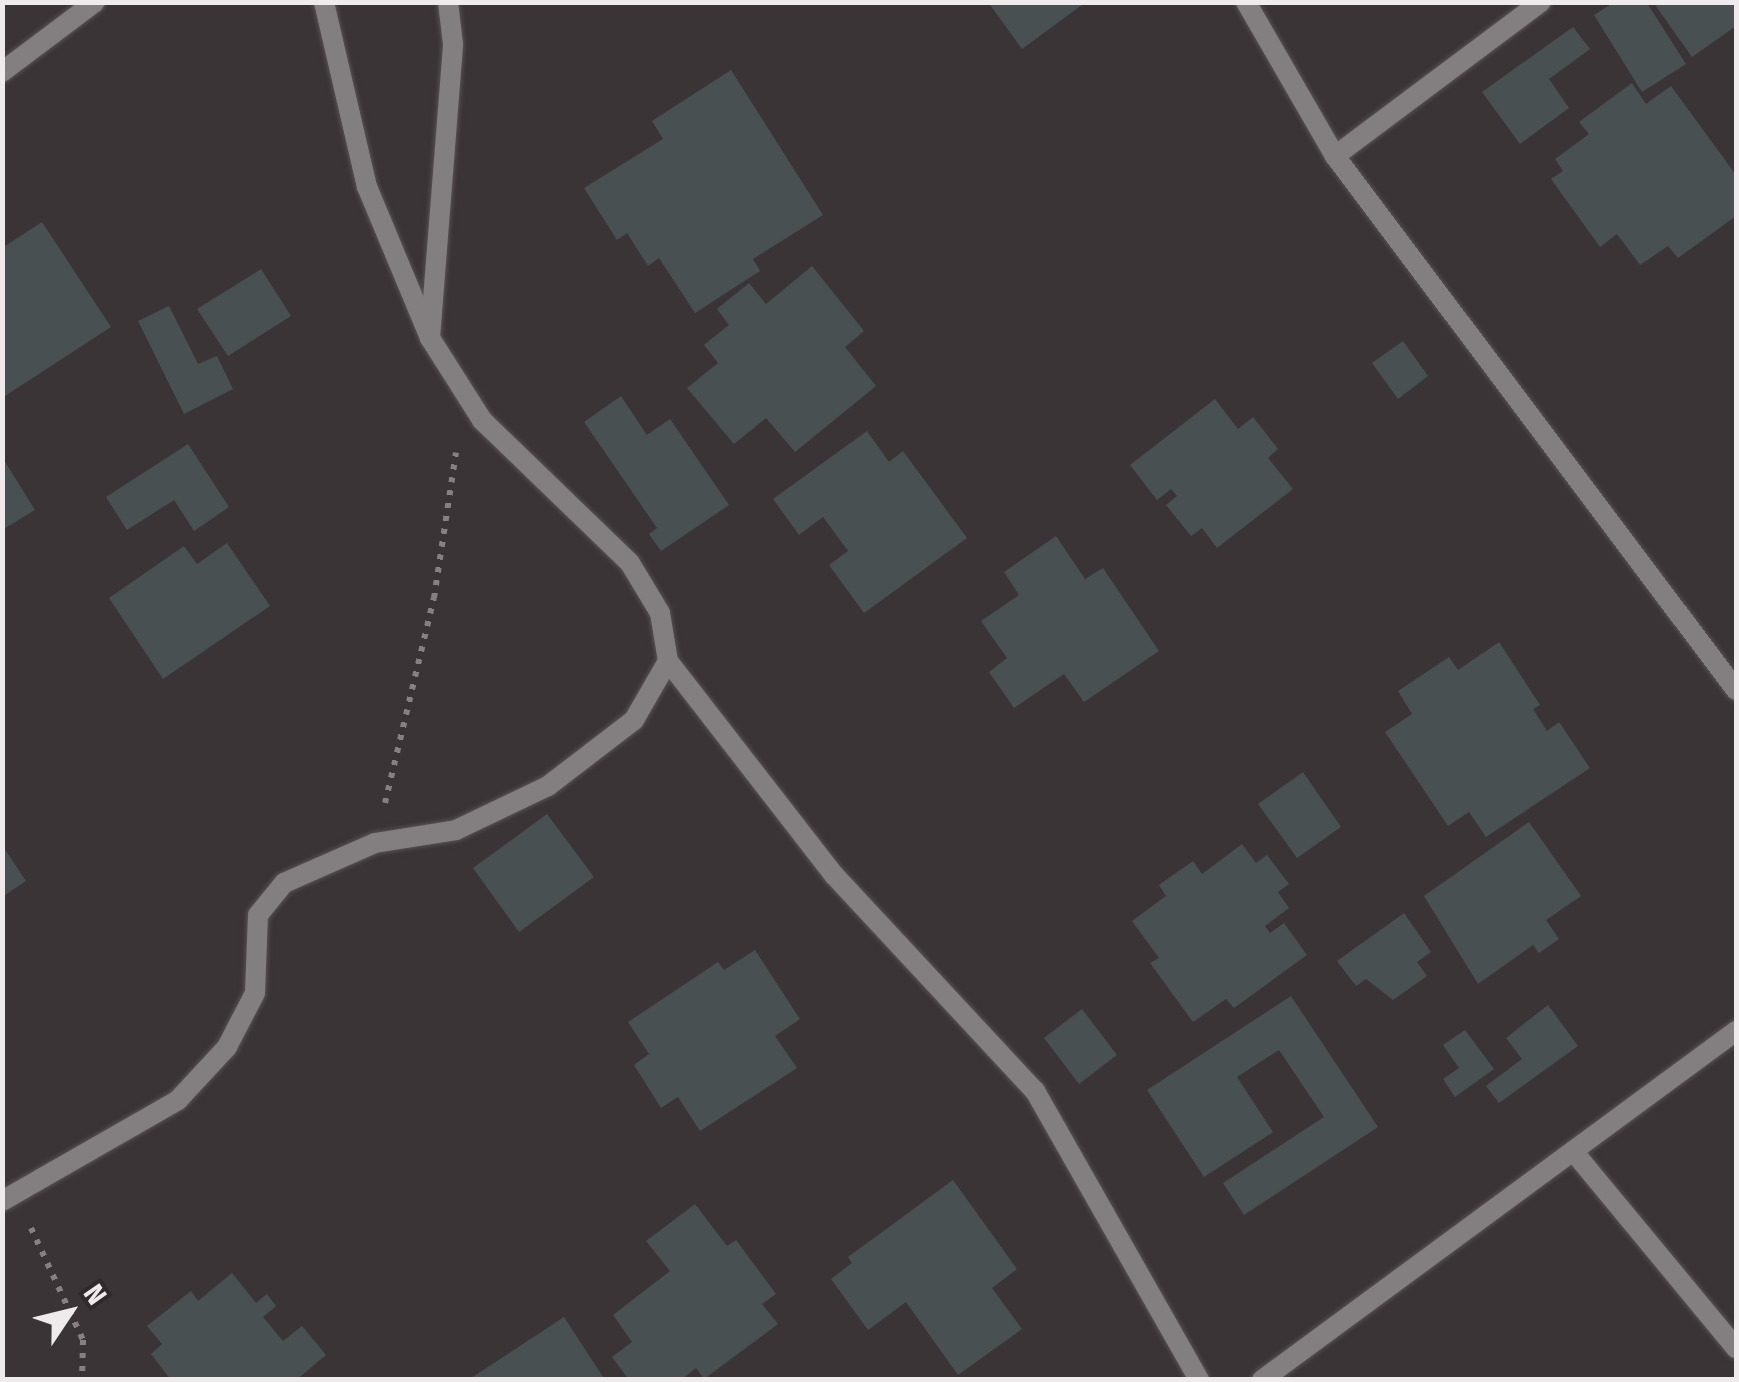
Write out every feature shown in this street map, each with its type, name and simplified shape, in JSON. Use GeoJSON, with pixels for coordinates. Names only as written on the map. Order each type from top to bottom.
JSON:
{"type":"FeatureCollection","features":[{"type":"Feature","properties":{"kind":"street"},"geometry":{"type":"LineString","coordinates":[[2,72],[95,2]]}},
{"type":"Feature","properties":{"kind":"street"},"geometry":{"type":"LineString","coordinates":[[324,2],[367,187],[430,338],[464,396],[549,489],[630,563],[660,613],[668,661],[834,875],[1035,1090],[1199,1380]]}},
{"type":"Feature","properties":{"kind":"street"},"geometry":{"type":"LineString","coordinates":[[430,338],[454,44],[448,2]]}},
{"type":"Feature","properties":{"kind":"street"},"geometry":{"type":"LineString","coordinates":[[1246,2],[1336,156],[1736,690]]}},
{"type":"Feature","properties":{"kind":"street"},"geometry":{"type":"LineString","coordinates":[[1336,156],[1542,2]]}},
{"type":"Feature","properties":{"kind":"street"},"geometry":{"type":"LineString","coordinates":[[8,1198],[178,1100],[227,1048],[254,993],[258,915],[284,883],[375,843],[456,830],[548,786],[634,720],[668,661]]}},
{"type":"Feature","properties":{"kind":"street"},"geometry":{"type":"LineString","coordinates":[[1262,1380],[1736,1032]]}},
{"type":"Feature","properties":{"kind":"street"},"geometry":{"type":"LineString","coordinates":[[1573,1151],[1736,1348]]}},
{"type":"Feature","properties":{"kind":"path"},"geometry":{"type":"LineString","coordinates":[[375,843],[434,598],[464,396]]}},
{"type":"Feature","properties":{"kind":"path"},"geometry":{"type":"LineString","coordinates":[[8,1198],[83,1340],[82,1380]]}},
{"type":"Feature","properties":{"kind":"building"},"geometry":{"type":"Polygon","coordinates":[[[988,2],[1086,2],[1022,49],[988,2]]]}},
{"type":"Feature","properties":{"kind":"building"},"geometry":{"type":"Polygon","coordinates":[[[1653,2],[1736,2],[1736,26],[1692,57],[1653,2]]]}},
{"type":"Feature","properties":{"kind":"building"},"geometry":{"type":"Polygon","coordinates":[[[1613,3],[1647,3],[1686,64],[1642,92],[1594,15],[1613,3]]]}},
{"type":"Feature","properties":{"kind":"building"},"geometry":{"type":"Polygon","coordinates":[[[1573,27],[1590,49],[1549,79],[1569,108],[1520,144],[1482,92],[1573,27]]]}},
{"type":"Feature","properties":{"kind":"building"},"geometry":{"type":"Polygon","coordinates":[[[731,70],[823,215],[753,259],[760,271],[695,313],[659,258],[648,266],[627,233],[617,240],[584,188],[663,139],[652,121],[731,70]]]}},
{"type":"Feature","properties":{"kind":"building"},"geometry":{"type":"Polygon","coordinates":[[[1632,83],[1646,104],[1671,86],[1736,175],[1736,216],[1678,258],[1668,246],[1640,265],[1617,234],[1600,247],[1551,179],[1563,171],[1555,159],[1589,134],[1579,122],[1632,83]]]}},
{"type":"Feature","properties":{"kind":"building"},"geometry":{"type":"Polygon","coordinates":[[[42,222],[111,327],[2,398],[2,248],[42,222]]]}},
{"type":"Feature","properties":{"kind":"building"},"geometry":{"type":"Polygon","coordinates":[[[812,266],[864,331],[845,347],[876,386],[795,452],[766,418],[734,444],[687,388],[718,363],[704,345],[729,325],[717,309],[749,283],[766,304],[812,266]]]}},
{"type":"Feature","properties":{"kind":"building"},"geometry":{"type":"Polygon","coordinates":[[[261,269],[291,316],[228,356],[197,309],[261,269]]]}},
{"type":"Feature","properties":{"kind":"building"},"geometry":{"type":"Polygon","coordinates":[[[169,306],[198,364],[217,356],[233,389],[184,414],[138,321],[169,306]]]}},
{"type":"Feature","properties":{"kind":"building"},"geometry":{"type":"Polygon","coordinates":[[[1403,341],[1428,376],[1398,399],[1372,363],[1403,341]]]}},
{"type":"Feature","properties":{"kind":"building"},"geometry":{"type":"Polygon","coordinates":[[[621,396],[647,435],[670,419],[729,505],[661,551],[649,534],[657,528],[584,422],[621,396]]]}},
{"type":"Feature","properties":{"kind":"building"},"geometry":{"type":"Polygon","coordinates":[[[1215,399],[1238,429],[1253,417],[1278,449],[1268,458],[1293,489],[1217,548],[1202,528],[1191,536],[1166,505],[1177,496],[1171,489],[1157,500],[1130,465],[1215,399]]]}},
{"type":"Feature","properties":{"kind":"building"},"geometry":{"type":"Polygon","coordinates":[[[867,431],[889,462],[903,451],[967,538],[864,613],[829,565],[848,551],[823,517],[799,535],[773,499],[867,431]]]}},
{"type":"Feature","properties":{"kind":"building"},"geometry":{"type":"Polygon","coordinates":[[[188,444],[229,507],[194,531],[174,500],[127,530],[106,497],[188,444]]]}},
{"type":"Feature","properties":{"kind":"building"},"geometry":{"type":"Polygon","coordinates":[[[2,457],[35,510],[2,530],[2,457]]]}},
{"type":"Feature","properties":{"kind":"building"},"geometry":{"type":"Polygon","coordinates":[[[1056,536],[1085,579],[1103,568],[1159,651],[1084,702],[1064,674],[1014,708],[989,672],[1007,658],[981,621],[1019,595],[1004,572],[1056,536]]]}},
{"type":"Feature","properties":{"kind":"building"},"geometry":{"type":"Polygon","coordinates":[[[227,543],[270,606],[163,679],[109,598],[184,546],[197,564],[227,543]]]}},
{"type":"Feature","properties":{"kind":"building"},"geometry":{"type":"Polygon","coordinates":[[[1499,642],[1540,705],[1533,709],[1547,731],[1559,722],[1590,768],[1486,837],[1469,812],[1448,826],[1385,732],[1412,714],[1398,691],[1449,657],[1458,670],[1499,642]]]}},
{"type":"Feature","properties":{"kind":"building"},"geometry":{"type":"Polygon","coordinates":[[[1303,772],[1341,827],[1297,858],[1258,804],[1303,772]]]}},
{"type":"Feature","properties":{"kind":"building"},"geometry":{"type":"Polygon","coordinates":[[[547,814],[594,877],[519,932],[473,868],[547,814]]]}},
{"type":"Feature","properties":{"kind":"building"},"geometry":{"type":"Polygon","coordinates":[[[1529,822],[1581,896],[1546,920],[1559,939],[1539,953],[1533,945],[1478,984],[1424,896],[1529,822]]]}},
{"type":"Feature","properties":{"kind":"building"},"geometry":{"type":"Polygon","coordinates":[[[1242,844],[1256,863],[1267,855],[1289,884],[1278,892],[1289,908],[1265,926],[1270,933],[1284,923],[1307,955],[1234,1008],[1226,999],[1193,1022],[1150,963],[1159,958],[1132,921],[1166,896],[1159,885],[1193,861],[1202,874],[1242,844]]]}},
{"type":"Feature","properties":{"kind":"building"},"geometry":{"type":"Polygon","coordinates":[[[2,845],[26,881],[2,897],[2,845]]]}},
{"type":"Feature","properties":{"kind":"building"},"geometry":{"type":"Polygon","coordinates":[[[1404,913],[1431,952],[1417,962],[1427,976],[1393,1000],[1366,979],[1356,986],[1337,961],[1404,913]]]}},
{"type":"Feature","properties":{"kind":"building"},"geometry":{"type":"Polygon","coordinates":[[[755,950],[800,1019],[775,1036],[797,1068],[700,1131],[678,1097],[661,1108],[634,1065],[649,1054],[628,1022],[718,962],[724,970],[755,950]]]}},
{"type":"Feature","properties":{"kind":"building"},"geometry":{"type":"Polygon","coordinates":[[[1291,996],[1378,1127],[1244,1215],[1223,1183],[1324,1117],[1279,1050],[1237,1077],[1273,1132],[1204,1177],[1147,1090],[1291,996]]]}},
{"type":"Feature","properties":{"kind":"building"},"geometry":{"type":"Polygon","coordinates":[[[1548,1005],[1578,1046],[1499,1103],[1486,1086],[1522,1059],[1506,1038],[1548,1005]]]}},
{"type":"Feature","properties":{"kind":"building"},"geometry":{"type":"Polygon","coordinates":[[[1082,1009],[1117,1055],[1079,1084],[1044,1038],[1082,1009]]]}},
{"type":"Feature","properties":{"kind":"building"},"geometry":{"type":"Polygon","coordinates":[[[1465,1030],[1494,1069],[1455,1097],[1443,1079],[1459,1068],[1443,1045],[1465,1030]]]}},
{"type":"Feature","properties":{"kind":"building"},"geometry":{"type":"Polygon","coordinates":[[[953,1180],[1017,1269],[992,1288],[1022,1329],[958,1375],[906,1302],[868,1330],[831,1279],[852,1263],[848,1257],[953,1180]]]}},
{"type":"Feature","properties":{"kind":"building"},"geometry":{"type":"Polygon","coordinates":[[[695,1204],[727,1246],[736,1240],[776,1294],[762,1304],[778,1324],[704,1379],[696,1368],[681,1380],[629,1380],[612,1357],[632,1342],[613,1315],[670,1271],[646,1241],[695,1204]]]}},
{"type":"Feature","properties":{"kind":"building"},"geometry":{"type":"Polygon","coordinates":[[[232,1273],[256,1303],[267,1294],[276,1306],[263,1317],[283,1341],[302,1326],[326,1355],[296,1380],[171,1380],[151,1354],[162,1344],[147,1326],[191,1291],[198,1301],[232,1273]]]}},
{"type":"Feature","properties":{"kind":"building"},"geometry":{"type":"Polygon","coordinates":[[[564,1317],[605,1380],[468,1380],[564,1317]]]}}]}
